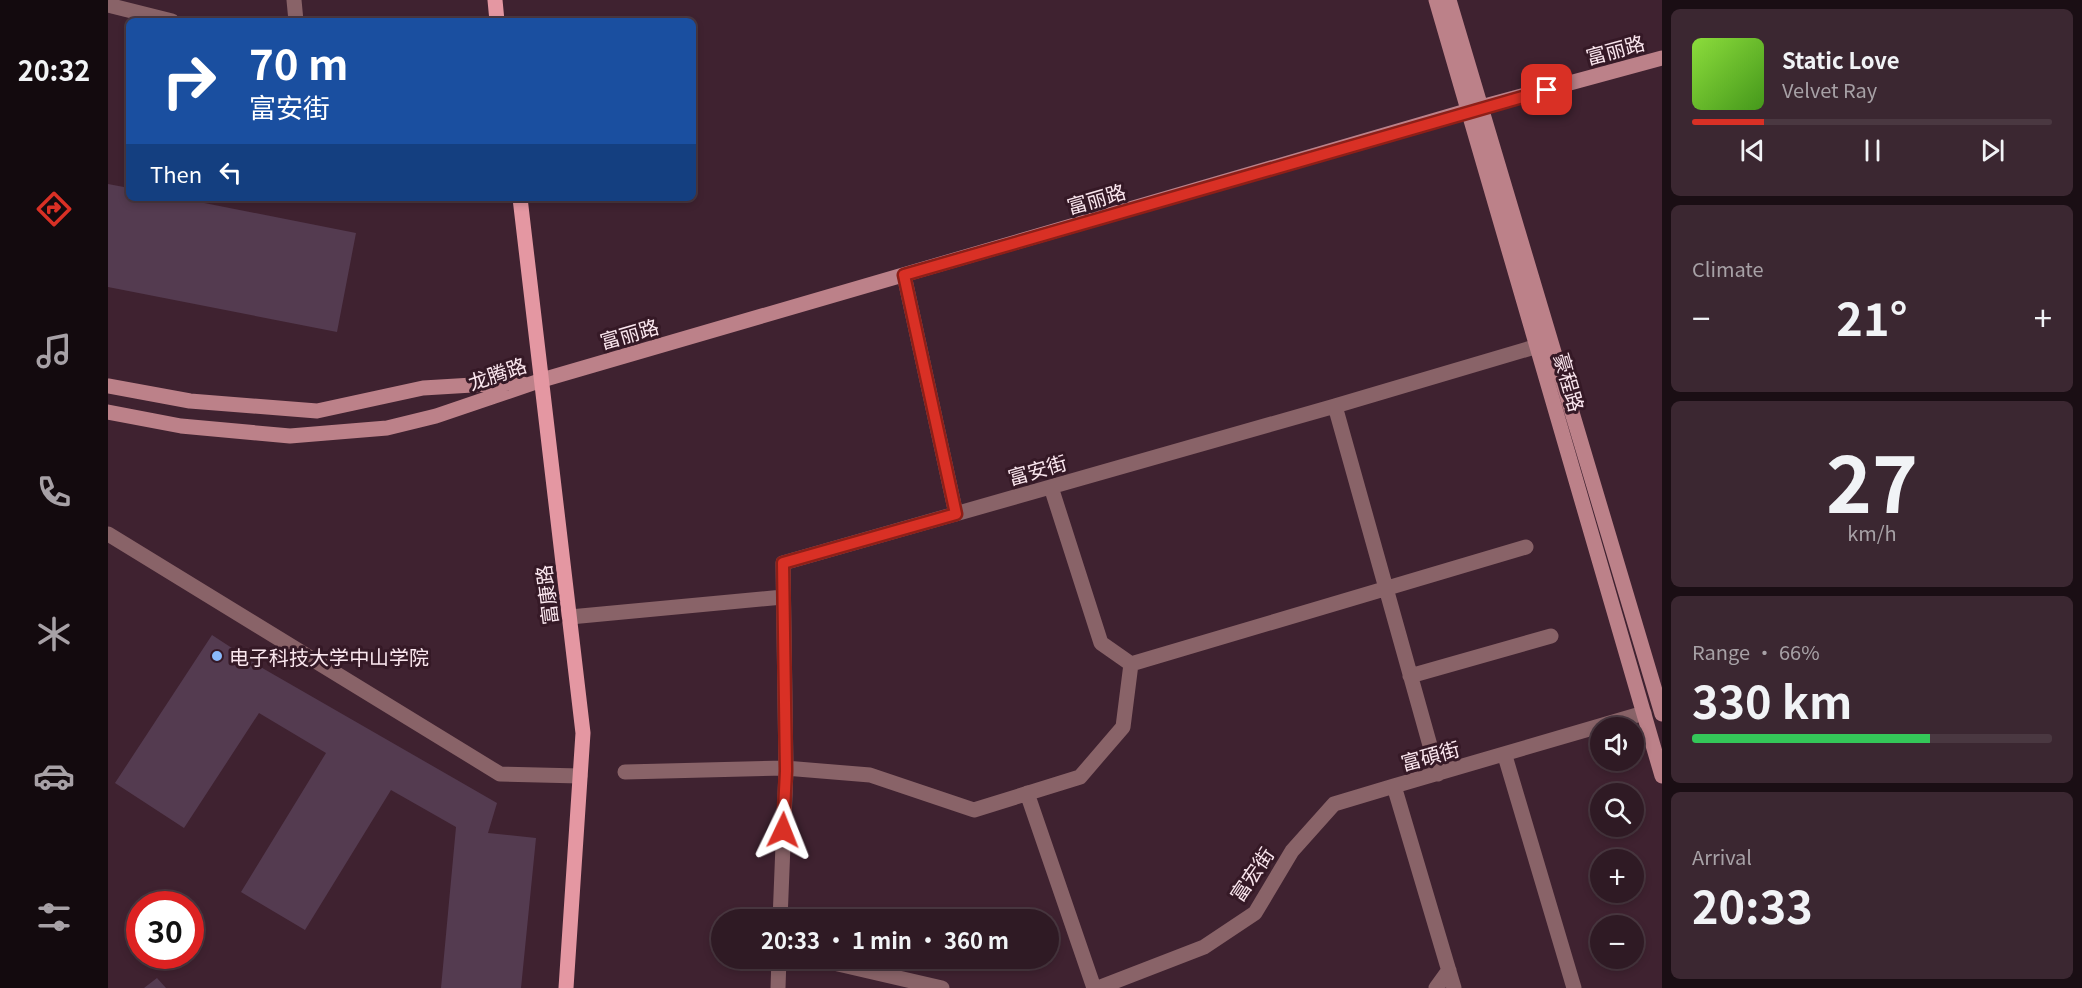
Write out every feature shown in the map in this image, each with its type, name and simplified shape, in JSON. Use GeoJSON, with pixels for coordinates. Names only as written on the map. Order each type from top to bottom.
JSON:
{"type":"FeatureCollection","features":[{"type":"Feature","properties":{"kind":"main road"},"geometry":{"type":"LineString","coordinates":[[495,0],[497,18]]}},
{"type":"Feature","properties":{"kind":"main road","name":"富康路"},"geometry":{"type":"LineString","coordinates":[[520,201],[583,733],[566,988]]}},
{"type":"Feature","properties":{"kind":"street"},"geometry":{"type":"LineString","coordinates":[[294,0],[296,18]]}},
{"type":"Feature","properties":{"kind":"street","name":"豪程路"},"geometry":{"type":"LineString","coordinates":[[1436,0],[1476,109],[1662,714]]}},
{"type":"Feature","properties":{"kind":"street","name":"豪程路"},"geometry":{"type":"LineString","coordinates":[[1449,0],[1538,346],[1662,776]]}},
{"type":"Feature","properties":{"kind":"street"},"geometry":{"type":"LineString","coordinates":[[108,5],[160,18]]}},
{"type":"Feature","properties":{"kind":"street","name":"富丽路"},"geometry":{"type":"LineString","coordinates":[[542,380],[1476,109],[1662,58]]}},
{"type":"Feature","properties":{"kind":"street"},"geometry":{"type":"LineString","coordinates":[[904,275],[956,514]]}},
{"type":"Feature","properties":{"kind":"street","name":"富安街"},"geometry":{"type":"LineString","coordinates":[[780,909],[785,768],[783,563],[1538,346]]}},
{"type":"Feature","properties":{"kind":"street","name":"龙腾路"},"geometry":{"type":"LineString","coordinates":[[108,386],[190,401],[316,411],[423,388],[542,380]]}},
{"type":"Feature","properties":{"kind":"street","name":"龙腾路"},"geometry":{"type":"LineString","coordinates":[[108,412],[181,426],[290,436],[387,428],[436,416],[542,380]]}},
{"type":"Feature","properties":{"kind":"street"},"geometry":{"type":"LineString","coordinates":[[1335,406],[1438,774]]}},
{"type":"Feature","properties":{"kind":"street"},"geometry":{"type":"LineString","coordinates":[[1051,487],[1101,642],[1131,664]]}},
{"type":"Feature","properties":{"kind":"street"},"geometry":{"type":"LineString","coordinates":[[108,534],[500,774],[580,776]]}},
{"type":"Feature","properties":{"kind":"street"},"geometry":{"type":"LineString","coordinates":[[1131,664],[1526,548]]}},
{"type":"Feature","properties":{"kind":"street"},"geometry":{"type":"LineString","coordinates":[[570,617],[783,597]]}},
{"type":"Feature","properties":{"kind":"street"},"geometry":{"type":"LineString","coordinates":[[1410,676],[1551,636]]}},
{"type":"Feature","properties":{"kind":"street"},"geometry":{"type":"LineString","coordinates":[[626,772],[785,768],[870,775],[974,810],[1080,777],[1124,727],[1131,664]]}},
{"type":"Feature","properties":{"kind":"street","name":"富碩街"},"geometry":{"type":"LineString","coordinates":[[1454,988],[1394,786],[1505,756],[1644,713]]}},
{"type":"Feature","properties":{"kind":"street"},"geometry":{"type":"LineString","coordinates":[[1505,756],[1574,988]]}},
{"type":"Feature","properties":{"kind":"street","name":"富宏街"},"geometry":{"type":"LineString","coordinates":[[1098,988],[1204,947],[1255,913],[1292,851],[1334,804],[1394,786]]}},
{"type":"Feature","properties":{"kind":"street"},"geometry":{"type":"LineString","coordinates":[[1028,793],[1094,988]]}},
{"type":"Feature","properties":{"kind":"street"},"geometry":{"type":"LineString","coordinates":[[778,969],[778,988]]}},
{"type":"Feature","properties":{"kind":"street"},"geometry":{"type":"LineString","coordinates":[[860,969],[942,988]]}},
{"type":"Feature","properties":{"kind":"street"},"geometry":{"type":"LineString","coordinates":[[1436,988],[1449,970]]}},
{"type":"Feature","properties":{"kind":"building"},"geometry":{"type":"Polygon","coordinates":[[[108,184],[126,187],[126,201],[194,201],[356,233],[337,332],[108,287],[108,184]]]}},
{"type":"Feature","properties":{"kind":"building"},"geometry":{"type":"Polygon","coordinates":[[[212,635],[264,669],[497,803],[488,833],[536,838],[521,988],[441,988],[456,827],[391,790],[305,930],[241,892],[326,753],[259,713],[184,828],[115,783],[212,635]]]}},
{"type":"Feature","properties":{"kind":"building"},"geometry":{"type":"Polygon","coordinates":[[[157,978],[166,988],[144,988],[157,978]]]}},
{"type":"Feature","properties":{"kind":"place","name":"电子科技大学中山学院"},"geometry":{"type":"Point","coordinates":[217,656]}},
{"type":"Feature","properties":{"kind":"route"},"geometry":{"type":"LineString","coordinates":[[783,830],[786,771],[783,563],[956,514],[904,275],[1470,110],[1547,90]]}}]}
